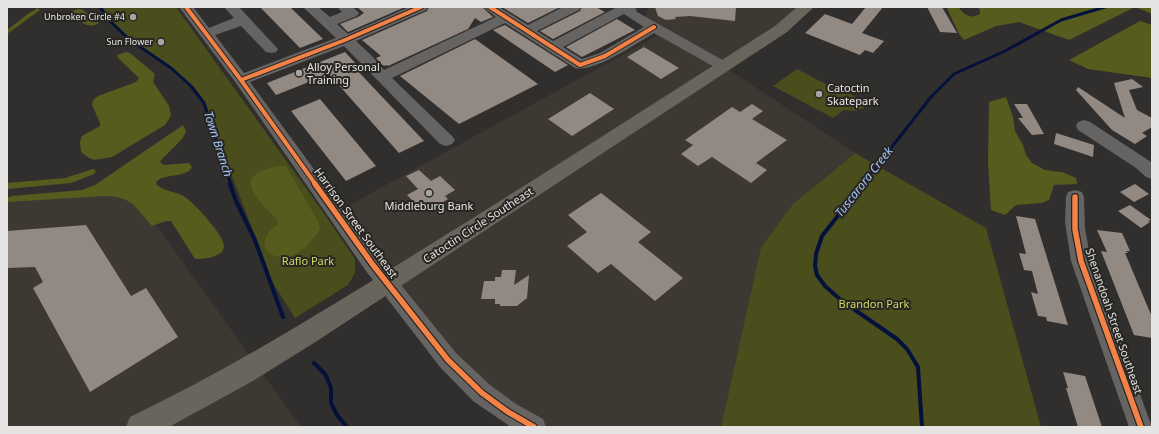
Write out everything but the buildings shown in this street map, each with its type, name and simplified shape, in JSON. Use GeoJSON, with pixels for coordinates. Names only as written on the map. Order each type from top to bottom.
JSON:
{"type":"FeatureCollection","features":[{"type":"Feature","properties":{"kind":"main road","name":"Catoctin Circle Southeast"},"geometry":{"type":"LineString","coordinates":[[140,427],[198,398],[236,376],[482,224],[781,29],[806,7]]}},
{"type":"Feature","properties":{"kind":"street","name":"Harrison Street Southeast"},"geometry":{"type":"LineString","coordinates":[[186,7],[241,80],[387,283],[448,360],[457,367],[467,381],[490,399],[534,427]]}},
{"type":"Feature","properties":{"kind":"street"},"geometry":{"type":"LineString","coordinates":[[310,7],[366,58],[382,77],[446,140]]}},
{"type":"Feature","properties":{"kind":"street"},"geometry":{"type":"LineString","coordinates":[[328,23],[352,13],[344,7]]}},
{"type":"Feature","properties":{"kind":"street"},"geometry":{"type":"LineString","coordinates":[[241,80],[345,40],[421,7]]}},
{"type":"Feature","properties":{"kind":"street"},"geometry":{"type":"LineString","coordinates":[[490,7],[580,65],[605,56],[654,28]]}},
{"type":"Feature","properties":{"kind":"street"},"geometry":{"type":"LineString","coordinates":[[527,31],[574,7]]}},
{"type":"Feature","properties":{"kind":"street"},"geometry":{"type":"LineString","coordinates":[[552,47],[619,12],[625,7]]}},
{"type":"Feature","properties":{"kind":"street"},"geometry":{"type":"LineString","coordinates":[[628,7],[631,14],[723,66]]}},
{"type":"Feature","properties":{"kind":"street"},"geometry":{"type":"LineString","coordinates":[[204,32],[238,15],[271,49]]}},
{"type":"Feature","properties":{"kind":"street"},"geometry":{"type":"LineString","coordinates":[[382,77],[506,17]]}},
{"type":"Feature","properties":{"kind":"street"},"geometry":{"type":"LineString","coordinates":[[1084,126],[1149,167]]}},
{"type":"Feature","properties":{"kind":"street","name":"Shenandoah Street Southeast"},"geometry":{"type":"LineString","coordinates":[[1075,197],[1075,237],[1082,262],[1141,427]]}},
{"type":"Feature","properties":{"kind":"shaded area"},"geometry":{"type":"Polygon","coordinates":[[[648,7],[806,7],[723,66],[855,153],[793,204],[761,247],[721,427],[536,427],[448,360],[348,206],[657,36],[642,28],[648,7]]]}},
{"type":"Feature","properties":{"kind":"shaded area"},"geometry":{"type":"Polygon","coordinates":[[[958,7],[968,16],[973,16],[980,14],[979,7],[1135,7],[1069,40],[1019,22],[996,26],[964,40],[959,34],[947,8],[958,7]]]}},
{"type":"Feature","properties":{"kind":"shaded area"},"geometry":{"type":"Polygon","coordinates":[[[1135,7],[1152,7],[1152,14],[1135,7]]]}},
{"type":"Feature","properties":{"kind":"shaded area"},"geometry":{"type":"Polygon","coordinates":[[[38,8],[40,10],[7,34],[7,30],[38,8]]]}},
{"type":"Feature","properties":{"kind":"shaded area"},"geometry":{"type":"Polygon","coordinates":[[[79,9],[83,10],[99,23],[91,26],[84,24],[70,14],[71,11],[79,9]]]}},
{"type":"Feature","properties":{"kind":"shaded area"},"geometry":{"type":"Polygon","coordinates":[[[1140,21],[1152,25],[1152,78],[1088,69],[1069,60],[1140,21]]]}},
{"type":"Feature","properties":{"kind":"shaded area"},"geometry":{"type":"Polygon","coordinates":[[[126,52],[130,53],[155,74],[153,82],[169,106],[171,116],[165,125],[112,157],[94,160],[81,152],[80,142],[82,136],[100,126],[92,105],[93,100],[98,96],[136,82],[139,78],[118,58],[117,55],[126,52]]]}},
{"type":"Feature","properties":{"kind":"shaded area"},"geometry":{"type":"Polygon","coordinates":[[[1006,97],[1013,117],[1015,131],[1023,145],[1026,155],[1032,163],[1045,170],[1062,172],[1076,178],[1077,184],[1054,185],[1049,200],[1042,203],[1016,205],[1005,215],[991,210],[988,162],[989,102],[1006,97]]]}},
{"type":"Feature","properties":{"kind":"shaded area"},"geometry":{"type":"Polygon","coordinates":[[[183,125],[186,131],[183,138],[160,162],[164,165],[189,163],[192,167],[186,173],[166,177],[157,181],[156,184],[163,189],[185,197],[214,227],[223,241],[224,246],[222,252],[216,256],[195,259],[171,221],[166,221],[152,226],[133,204],[117,197],[105,196],[7,202],[7,198],[12,196],[82,190],[95,185],[183,125]]]}},
{"type":"Feature","properties":{"kind":"shaded area"},"geometry":{"type":"Polygon","coordinates":[[[286,166],[319,223],[320,229],[302,250],[288,257],[272,254],[267,251],[265,247],[267,235],[278,224],[277,218],[258,200],[254,194],[251,183],[252,178],[257,173],[269,168],[286,166]]]}},
{"type":"Feature","properties":{"kind":"shaded area"},"geometry":{"type":"Polygon","coordinates":[[[93,169],[96,171],[94,174],[71,183],[7,189],[7,183],[65,178],[93,169]]]}},
{"type":"Feature","properties":{"kind":"shaded area"},"geometry":{"type":"Polygon","coordinates":[[[133,193],[301,427],[7,427],[7,199],[133,193]]]}},
{"type":"Feature","properties":{"kind":"green space","name":"Raflo Park"},"geometry":{"type":"Polygon","coordinates":[[[100,7],[176,7],[355,259],[355,273],[348,285],[295,318],[273,283],[204,103],[191,86],[171,68],[130,40],[112,23],[100,7]]]}},
{"type":"Feature","properties":{"kind":"green space","name":"Catoctin Skatepark"},"geometry":{"type":"Polygon","coordinates":[[[797,69],[837,90],[846,91],[860,99],[864,108],[855,111],[844,110],[833,118],[773,86],[797,69]]]}},
{"type":"Feature","properties":{"kind":"green space","name":"Brandon Park"},"geometry":{"type":"Polygon","coordinates":[[[855,153],[986,228],[1041,427],[721,427],[761,247],[793,204],[855,153]]]}},
{"type":"Feature","properties":{"kind":"waterway","name":"Town Branch"},"geometry":{"type":"LineString","coordinates":[[100,7],[112,23],[130,40],[171,68],[191,86],[204,103],[231,185]]}},
{"type":"Feature","properties":{"kind":"waterway","name":"Tuscarora Creek"},"geometry":{"type":"LineString","coordinates":[[862,185],[931,97],[954,74],[1005,51],[1061,20],[1105,7]]}},
{"type":"Feature","properties":{"kind":"waterway","name":"Town Branch"},"geometry":{"type":"LineString","coordinates":[[230,184],[236,201],[255,240],[283,317]]}},
{"type":"Feature","properties":{"kind":"waterway","name":"Tuscarora Creek"},"geometry":{"type":"LineString","coordinates":[[863,184],[822,236],[816,254],[815,266],[817,275],[825,286],[842,301],[897,339],[907,349],[918,367],[922,427]]}},
{"type":"Feature","properties":{"kind":"waterway","name":"Town Branch"},"geometry":{"type":"LineString","coordinates":[[314,363],[325,374],[331,388],[331,403],[337,415],[347,427]]}},
{"type":"Feature","properties":{"kind":"cycle path"},"geometry":{"type":"LineString","coordinates":[[186,7],[241,80],[373,265],[448,360],[474,387],[490,400],[534,427]]}},
{"type":"Feature","properties":{"kind":"cycle path"},"geometry":{"type":"LineString","coordinates":[[241,80],[345,40],[421,7]]}},
{"type":"Feature","properties":{"kind":"cycle path"},"geometry":{"type":"LineString","coordinates":[[490,7],[580,65],[605,56],[654,27]]}},
{"type":"Feature","properties":{"kind":"cycle path"},"geometry":{"type":"LineString","coordinates":[[1075,197],[1075,229],[1081,261],[1141,427]]}},
{"type":"Feature","properties":{"kind":"place","name":"Unbroken Circle #4"},"geometry":{"type":"Point","coordinates":[133,17]}},
{"type":"Feature","properties":{"kind":"place","name":"Sun Flower"},"geometry":{"type":"Point","coordinates":[161,42]}},
{"type":"Feature","properties":{"kind":"place","name":"Alloy Personal Training"},"geometry":{"type":"Point","coordinates":[299,73]}},
{"type":"Feature","properties":{"kind":"place","name":"Catoctin Skatepark"},"geometry":{"type":"Point","coordinates":[819,94]}},
{"type":"Feature","properties":{"kind":"place","name":"Middleburg Bank"},"geometry":{"type":"Point","coordinates":[429,193]}}]}
